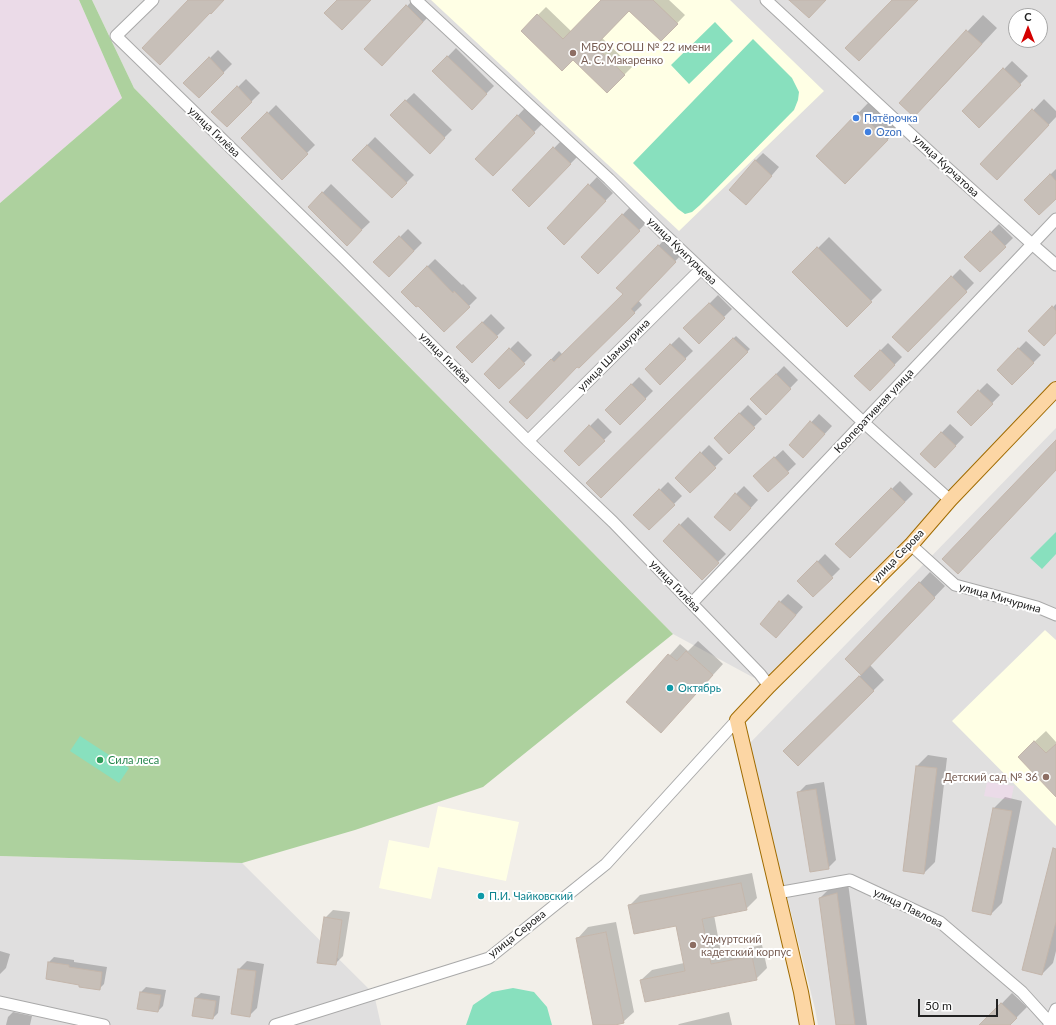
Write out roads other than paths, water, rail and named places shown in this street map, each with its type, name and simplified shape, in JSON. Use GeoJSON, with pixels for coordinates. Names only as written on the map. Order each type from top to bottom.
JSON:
{"type":"FeatureCollection","features":[{"type":"Feature","properties":{"kind":"main road","name":"улица Серова"},"geometry":{"type":"LineString","coordinates":[[737,720],[769,686],[911,545],[950,500],[1056,389]]}},
{"type":"Feature","properties":{"kind":"main road"},"geometry":{"type":"LineString","coordinates":[[737,720],[801,992],[806,1025]]}},
{"type":"Feature","properties":{"kind":"street","name":"улица Гилёва"},"geometry":{"type":"LineString","coordinates":[[153,0],[116,36],[528,441],[613,522],[760,674],[769,686]]}},
{"type":"Feature","properties":{"kind":"street","name":"улица Кунгурцева"},"geometry":{"type":"LineString","coordinates":[[416,0],[609,179],[662,232],[863,422],[950,500]]}},
{"type":"Feature","properties":{"kind":"street","name":"улица Курчатова"},"geometry":{"type":"LineString","coordinates":[[766,0],[1056,265]]}},
{"type":"Feature","properties":{"kind":"street","name":"Кооперативная улица"},"geometry":{"type":"LineString","coordinates":[[692,603],[1056,219]]}},
{"type":"Feature","properties":{"kind":"street","name":"улица Шамшурина"},"geometry":{"type":"LineString","coordinates":[[528,441],[701,269]]}},
{"type":"Feature","properties":{"kind":"street","name":"улица Мичурина"},"geometry":{"type":"LineString","coordinates":[[911,545],[955,585],[1038,607],[1056,615]]}},
{"type":"Feature","properties":{"kind":"street","name":"улица Серова"},"geometry":{"type":"LineString","coordinates":[[277,1025],[489,958],[606,864],[737,720]]}},
{"type":"Feature","properties":{"kind":"street","name":"улица Павлова"},"geometry":{"type":"LineString","coordinates":[[778,893],[850,880],[940,922],[1022,992],[1050,1024],[1056,1009]]}},
{"type":"Feature","properties":{"kind":"street"},"geometry":{"type":"LineString","coordinates":[[0,1002],[104,1025]]}},
{"type":"Feature","properties":{"kind":"place","name":"МБОУ СОШ № 22 имени А. С. Макаренко"},"geometry":{"type":"Point","coordinates":[573,53]}},
{"type":"Feature","properties":{"kind":"place","name":"Пятёрочка"},"geometry":{"type":"Point","coordinates":[856,118]}},
{"type":"Feature","properties":{"kind":"place","name":"Ozon"},"geometry":{"type":"Point","coordinates":[868,132]}},
{"type":"Feature","properties":{"kind":"place","name":"Октябрь"},"geometry":{"type":"Point","coordinates":[670,688]}},
{"type":"Feature","properties":{"kind":"place","name":"Сила леса"},"geometry":{"type":"Point","coordinates":[100,760]}},
{"type":"Feature","properties":{"kind":"place","name":"Детский сад № 36"},"geometry":{"type":"Point","coordinates":[1046,777]}},
{"type":"Feature","properties":{"kind":"place","name":"П.И. Чайковский"},"geometry":{"type":"Point","coordinates":[481,896]}},
{"type":"Feature","properties":{"kind":"place","name":"Удмуртский кадетский корпус"},"geometry":{"type":"Point","coordinates":[693,945]}}]}
